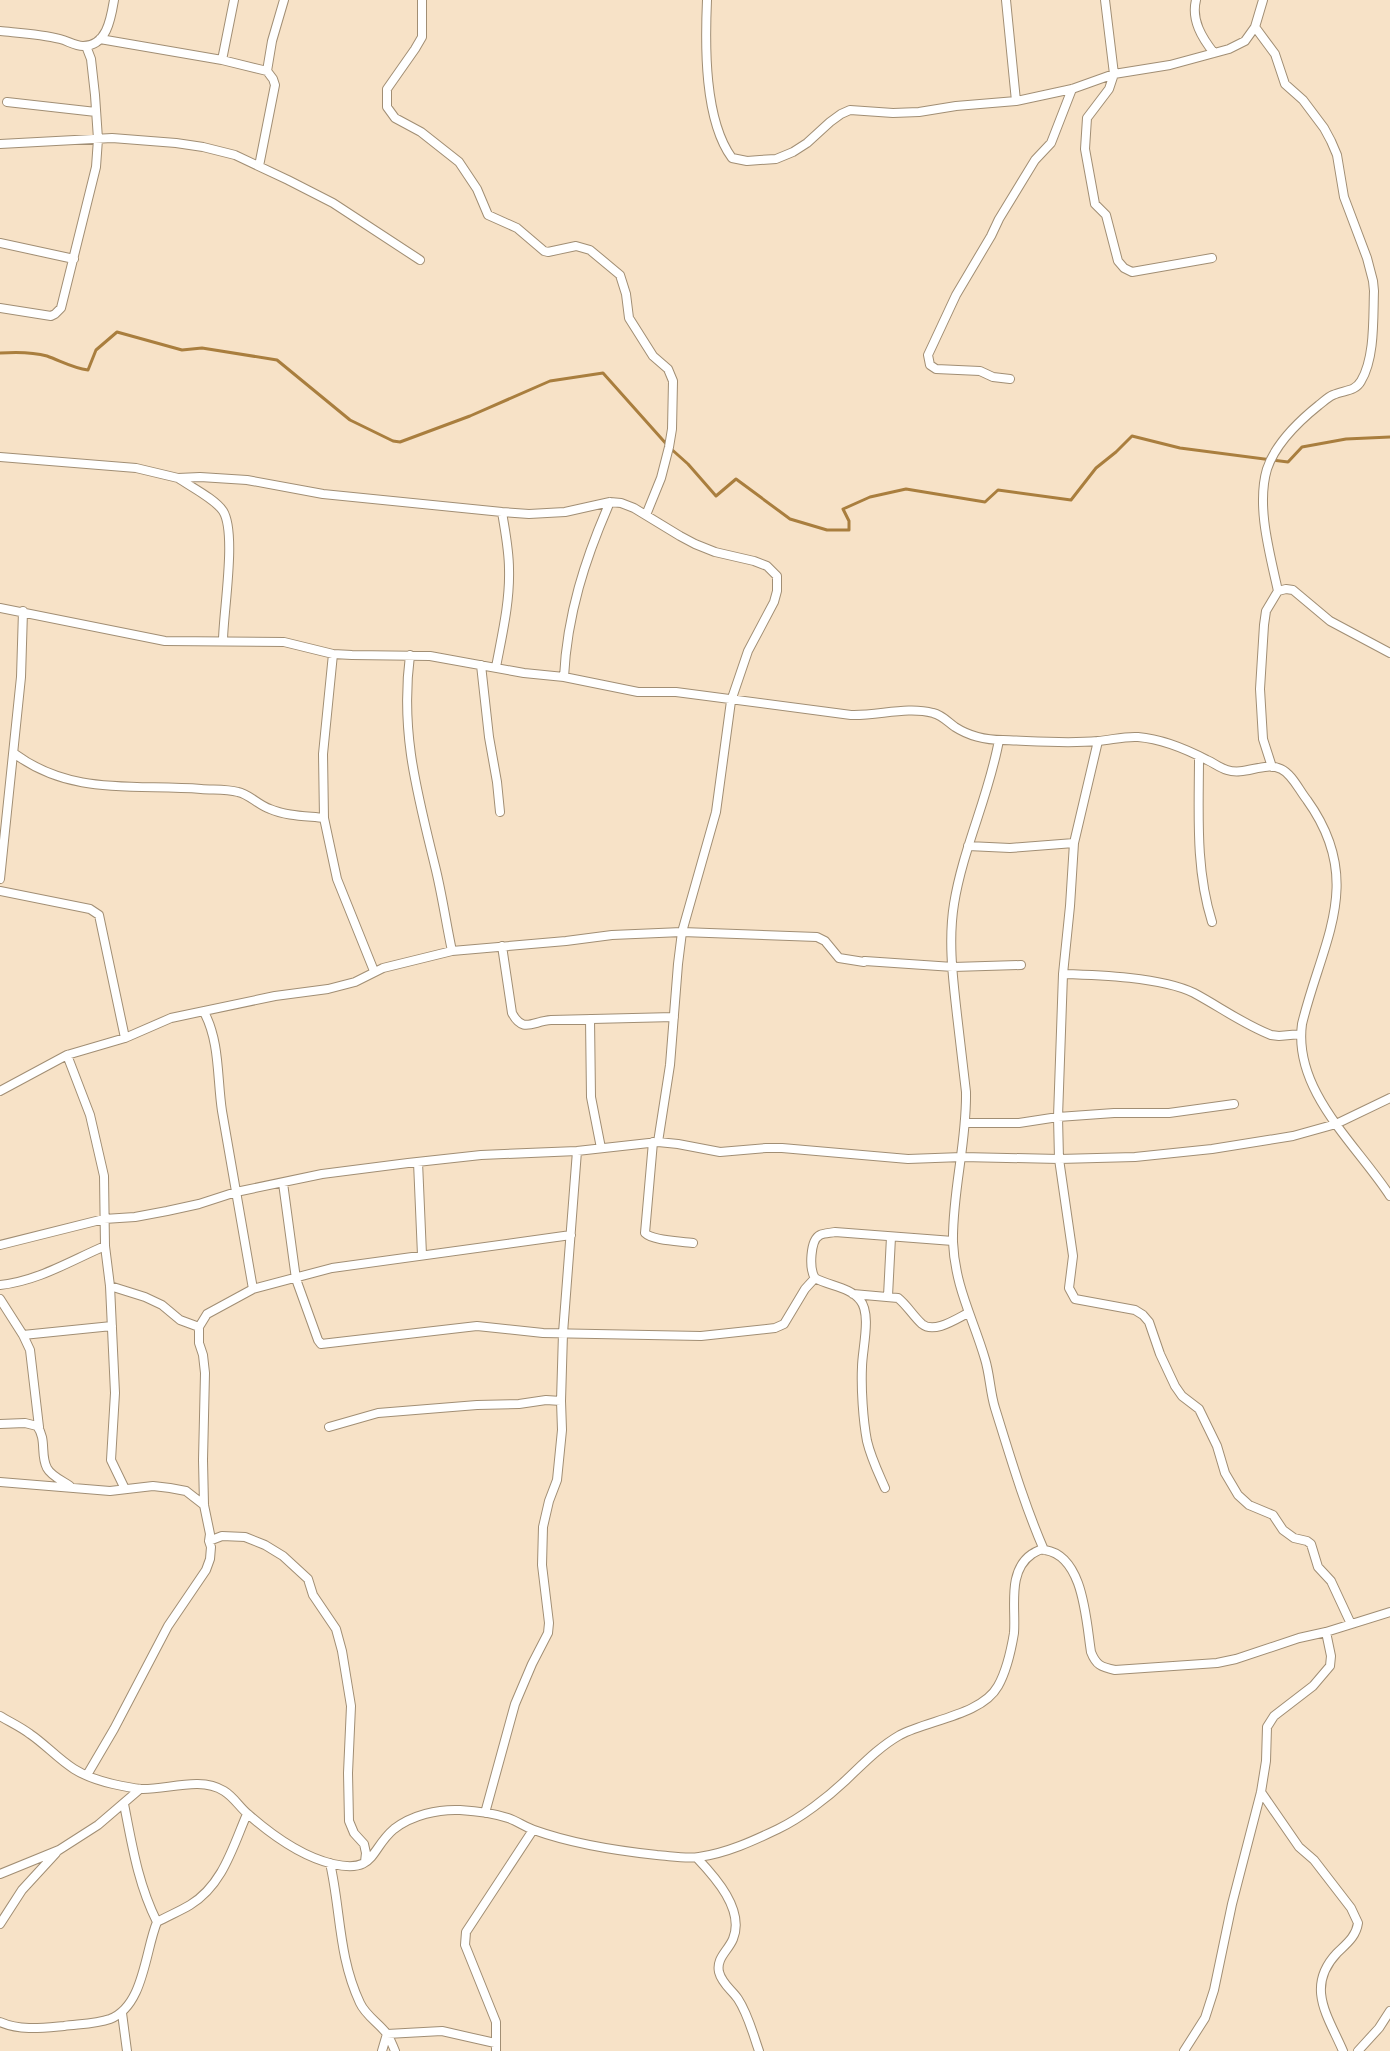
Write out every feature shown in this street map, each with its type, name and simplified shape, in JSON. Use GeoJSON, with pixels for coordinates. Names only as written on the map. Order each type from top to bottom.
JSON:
{"type":"FeatureCollection","features":[{"type":"Feature","properties":{"kind":"street"},"geometry":{"type":"LineString","coordinates":[[0,31],[60,39],[86,46],[100,39],[106,32],[114,0]]}},
{"type":"Feature","properties":{"kind":"street"},"geometry":{"type":"LineString","coordinates":[[222,60],[234,0]]}},
{"type":"Feature","properties":{"kind":"street"},"geometry":{"type":"LineString","coordinates":[[267,71],[272,41],[284,0]]}},
{"type":"Feature","properties":{"kind":"street"},"geometry":{"type":"LineString","coordinates":[[422,0],[422,37],[387,89],[386,101],[390,113],[421,132],[459,162],[477,189],[488,215],[517,228],[544,251],[576,246],[590,250],[620,275],[630,318],[653,356],[668,369],[673,381],[672,429],[660,478],[646,515]]}},
{"type":"Feature","properties":{"kind":"street"},"geometry":{"type":"LineString","coordinates":[[707,0],[706,66],[717,124],[732,158],[754,161],[776,159],[793,152],[807,143],[830,122],[850,110],[919,112],[1016,101],[1072,89],[1114,74],[1170,65],[1236,47],[1245,41],[1255,27],[1263,0]]}},
{"type":"Feature","properties":{"kind":"street"},"geometry":{"type":"LineString","coordinates":[[1006,0],[1016,101]]}},
{"type":"Feature","properties":{"kind":"street"},"geometry":{"type":"LineString","coordinates":[[1105,0],[1114,74],[1109,89],[1086,118],[1085,149],[1095,204],[1106,215],[1118,261],[1132,272],[1212,258]]}},
{"type":"Feature","properties":{"kind":"street"},"geometry":{"type":"LineString","coordinates":[[1196,0],[1195,17],[1199,30],[1214,52]]}},
{"type":"Feature","properties":{"kind":"street"},"geometry":{"type":"LineString","coordinates":[[1255,27],[1275,54],[1285,84],[1304,100],[1331,141],[1344,197],[1371,273],[1374,291],[1370,356],[1362,381],[1351,390],[1333,395],[1317,407],[1278,448],[1268,468],[1264,488],[1266,537],[1278,591],[1266,611],[1260,689],[1263,738],[1272,767]]}},
{"type":"Feature","properties":{"kind":"street"},"geometry":{"type":"LineString","coordinates":[[100,39],[222,60],[267,71],[275,85],[259,166]]}},
{"type":"Feature","properties":{"kind":"street"},"geometry":{"type":"LineString","coordinates":[[0,308],[46,315],[55,314],[61,308],[96,167],[98,139],[93,69],[86,46]]}},
{"type":"Feature","properties":{"kind":"street"},"geometry":{"type":"LineString","coordinates":[[1010,379],[993,377],[980,371],[936,369],[930,365],[928,355],[956,295],[992,236],[999,219],[1035,159],[1051,143],[1072,89]]}},
{"type":"Feature","properties":{"kind":"street"},"geometry":{"type":"LineString","coordinates":[[7,102],[96,112]]}},
{"type":"Feature","properties":{"kind":"street"},"geometry":{"type":"LineString","coordinates":[[0,144],[98,139],[176,143],[235,155],[333,203],[420,260]]}},
{"type":"Feature","properties":{"kind":"street"},"geometry":{"type":"LineString","coordinates":[[0,243],[74,259]]}},
{"type":"Feature","properties":{"kind":"street"},"geometry":{"type":"LineString","coordinates":[[0,457],[136,468],[178,478],[247,480],[322,494],[502,512],[529,514],[565,512],[610,502],[621,503],[695,544],[714,552],[754,561],[766,566],[777,576],[774,602],[748,651],[731,700],[716,812],[682,932],[670,1065],[656,1142],[645,1233],[655,1238],[693,1243]]}},
{"type":"Feature","properties":{"kind":"street"},"geometry":{"type":"LineString","coordinates":[[178,478],[216,504],[223,511],[228,523],[223,641]]}},
{"type":"Feature","properties":{"kind":"street"},"geometry":{"type":"LineString","coordinates":[[564,677],[568,628],[576,594],[610,502]]}},
{"type":"Feature","properties":{"kind":"street"},"geometry":{"type":"LineString","coordinates":[[496,667],[504,630],[509,567],[502,512]]}},
{"type":"Feature","properties":{"kind":"street"},"geometry":{"type":"LineString","coordinates":[[1278,591],[1293,590],[1330,621],[1390,653]]}},
{"type":"Feature","properties":{"kind":"street"},"geometry":{"type":"LineString","coordinates":[[0,608],[165,641],[284,642],[333,654],[437,657],[524,673],[564,677],[638,692],[676,692],[851,715],[921,710],[943,717],[969,734],[999,740],[1061,742],[1137,737],[1178,747],[1228,771],[1244,772],[1272,767],[1282,769],[1316,813],[1329,841],[1338,892],[1329,938],[1307,1004],[1301,1034],[1305,1061],[1316,1094],[1390,1196]]}},
{"type":"Feature","properties":{"kind":"street"},"geometry":{"type":"LineString","coordinates":[[0,879],[15,754],[23,611]]}},
{"type":"Feature","properties":{"kind":"street"},"geometry":{"type":"LineString","coordinates":[[333,654],[323,754],[324,818],[337,879],[374,971]]}},
{"type":"Feature","properties":{"kind":"street"},"geometry":{"type":"LineString","coordinates":[[410,655],[405,711],[409,751],[452,951]]}},
{"type":"Feature","properties":{"kind":"street"},"geometry":{"type":"LineString","coordinates":[[481,665],[500,812]]}},
{"type":"Feature","properties":{"kind":"street"},"geometry":{"type":"LineString","coordinates":[[999,740],[953,906],[951,937],[953,967],[966,1092],[966,1123],[954,1214],[953,1241],[957,1278],[984,1354],[995,1407],[1044,1550]]}},
{"type":"Feature","properties":{"kind":"street"},"geometry":{"type":"LineString","coordinates":[[1098,741],[1074,843],[1063,974],[1058,1117],[1059,1159],[1073,1256],[1069,1288],[1075,1299],[1135,1310],[1149,1322],[1175,1386],[1182,1396],[1199,1409],[1217,1446],[1225,1473],[1238,1496],[1249,1505],[1273,1515],[1283,1530],[1294,1538],[1311,1544],[1318,1566],[1330,1581],[1351,1624]]}},
{"type":"Feature","properties":{"kind":"street"},"geometry":{"type":"LineString","coordinates":[[15,754],[43,772],[75,782],[102,786],[169,787],[238,792],[270,810],[324,818]]}},
{"type":"Feature","properties":{"kind":"street"},"geometry":{"type":"LineString","coordinates":[[1199,756],[1201,870],[1205,898],[1212,922]]}},
{"type":"Feature","properties":{"kind":"street"},"geometry":{"type":"LineString","coordinates":[[968,846],[1010,848],[1074,843]]}},
{"type":"Feature","properties":{"kind":"street"},"geometry":{"type":"LineString","coordinates":[[0,891],[90,909],[99,915],[125,1038]]}},
{"type":"Feature","properties":{"kind":"street"},"geometry":{"type":"LineString","coordinates":[[0,1091],[67,1055],[125,1038],[171,1018],[355,982],[374,971],[452,951],[612,935],[682,932],[817,937],[825,941],[839,958],[864,962],[953,967],[1021,965]]}},
{"type":"Feature","properties":{"kind":"street"},"geometry":{"type":"LineString","coordinates":[[502,946],[512,1013],[518,1023],[528,1026],[543,1021],[674,1017]]}},
{"type":"Feature","properties":{"kind":"street"},"geometry":{"type":"LineString","coordinates":[[1063,974],[1105,975],[1168,984],[1193,993],[1270,1035],[1301,1034]]}},
{"type":"Feature","properties":{"kind":"street"},"geometry":{"type":"LineString","coordinates":[[204,1012],[210,1024],[214,1042],[223,1112],[254,1289]]}},
{"type":"Feature","properties":{"kind":"street"},"geometry":{"type":"LineString","coordinates":[[590,1019],[591,1097],[601,1148]]}},
{"type":"Feature","properties":{"kind":"street"},"geometry":{"type":"LineString","coordinates":[[67,1055],[90,1115],[104,1176],[105,1246],[110,1286],[116,1393],[111,1460],[125,1489]]}},
{"type":"Feature","properties":{"kind":"street"},"geometry":{"type":"LineString","coordinates":[[0,1245],[104,1220],[135,1217],[199,1204],[236,1192],[322,1174],[481,1155],[577,1152],[656,1142],[678,1143],[720,1152],[774,1148],[908,1159],[962,1157],[1059,1159],[1135,1156],[1212,1149],[1293,1137],[1336,1124],[1390,1098]]}},
{"type":"Feature","properties":{"kind":"street"},"geometry":{"type":"LineString","coordinates":[[966,1123],[1019,1123],[1058,1117],[1114,1113],[1169,1113],[1234,1104]]}},
{"type":"Feature","properties":{"kind":"street"},"geometry":{"type":"LineString","coordinates":[[485,1813],[515,1704],[548,1633],[549,1623],[542,1565],[543,1527],[546,1509],[557,1480],[562,1430],[563,1333],[577,1152]]}},
{"type":"Feature","properties":{"kind":"street"},"geometry":{"type":"LineString","coordinates":[[418,1162],[422,1255]]}},
{"type":"Feature","properties":{"kind":"street"},"geometry":{"type":"LineString","coordinates":[[283,1183],[296,1279],[321,1344],[477,1326],[543,1333],[701,1336],[775,1328],[784,1324],[805,1289],[815,1278]]}},
{"type":"Feature","properties":{"kind":"street"},"geometry":{"type":"LineString","coordinates":[[885,1488],[873,1463],[867,1440],[862,1368],[866,1318],[864,1307],[860,1299],[852,1294],[815,1278],[811,1268],[815,1240],[820,1234],[848,1233],[953,1241]]}},
{"type":"Feature","properties":{"kind":"street"},"geometry":{"type":"LineString","coordinates":[[87,1775],[168,1626],[206,1570],[211,1547],[204,1506],[205,1373],[199,1342],[199,1327],[207,1314],[254,1289],[332,1268],[571,1235]]}},
{"type":"Feature","properties":{"kind":"street"},"geometry":{"type":"LineString","coordinates":[[888,1296],[891,1237]]}},
{"type":"Feature","properties":{"kind":"street"},"geometry":{"type":"LineString","coordinates":[[0,1285],[38,1278],[105,1246]]}},
{"type":"Feature","properties":{"kind":"street"},"geometry":{"type":"LineString","coordinates":[[110,1286],[146,1297],[162,1305],[180,1320],[199,1327]]}},
{"type":"Feature","properties":{"kind":"street"},"geometry":{"type":"LineString","coordinates":[[852,1294],[898,1298],[923,1326],[930,1328],[968,1313]]}},
{"type":"Feature","properties":{"kind":"street"},"geometry":{"type":"LineString","coordinates":[[0,1299],[30,1350],[46,1468],[74,1488]]}},
{"type":"Feature","properties":{"kind":"street"},"geometry":{"type":"LineString","coordinates":[[23,1335],[112,1326]]}},
{"type":"Feature","properties":{"kind":"street"},"geometry":{"type":"LineString","coordinates":[[329,1427],[378,1413],[519,1404],[546,1400],[561,1401]]}},
{"type":"Feature","properties":{"kind":"street"},"geometry":{"type":"LineString","coordinates":[[0,1424],[25,1423],[39,1427]]}},
{"type":"Feature","properties":{"kind":"street"},"geometry":{"type":"LineString","coordinates":[[0,1482],[110,1491],[153,1486],[179,1489],[196,1497],[204,1506]]}},
{"type":"Feature","properties":{"kind":"street"},"geometry":{"type":"LineString","coordinates":[[209,1540],[222,1536],[245,1538],[265,1545],[283,1556],[308,1579],[313,1595],[336,1629],[351,1706],[348,1773],[349,1821],[354,1833],[364,1845],[365,1862]]}},
{"type":"Feature","properties":{"kind":"street"},"geometry":{"type":"LineString","coordinates":[[0,1716],[28,1732],[73,1768],[111,1783],[140,1789],[207,1785],[222,1790],[247,1814],[291,1846],[330,1863],[348,1866],[365,1862],[373,1857],[393,1830],[407,1820],[439,1810],[485,1813],[512,1819],[533,1830],[632,1852],[697,1858],[736,1848],[783,1827],[832,1793],[865,1762],[899,1736],[977,1706],[990,1697],[997,1689],[1011,1651],[1019,1571],[1028,1557],[1038,1551],[1044,1550],[1059,1555],[1069,1564],[1077,1580],[1090,1652],[1094,1661],[1102,1668],[1115,1670],[1217,1663],[1390,1612]]}},
{"type":"Feature","properties":{"kind":"street"},"geometry":{"type":"LineString","coordinates":[[1184,2051],[1205,2018],[1214,1990],[1232,1904],[1261,1792],[1266,1761],[1266,1732],[1270,1721],[1313,1686],[1330,1666],[1331,1656],[1326,1632]]}},
{"type":"Feature","properties":{"kind":"street"},"geometry":{"type":"LineString","coordinates":[[0,1874],[59,1850],[98,1825],[140,1789]]}},
{"type":"Feature","properties":{"kind":"street"},"geometry":{"type":"LineString","coordinates":[[1261,1792],[1299,1847],[1314,1860],[1351,1908],[1358,1923],[1353,1937],[1327,1966],[1320,1987],[1321,1998],[1343,2051]]}},
{"type":"Feature","properties":{"kind":"street"},"geometry":{"type":"LineString","coordinates":[[124,1804],[137,1871],[146,1899],[157,1922]]}},
{"type":"Feature","properties":{"kind":"street"},"geometry":{"type":"LineString","coordinates":[[0,2022],[11,2027],[40,2028],[97,2022],[122,2013],[146,1965],[152,1934],[157,1922],[192,1904],[212,1886],[224,1868],[247,1814]]}},
{"type":"Feature","properties":{"kind":"street"},"geometry":{"type":"LineString","coordinates":[[387,2034],[442,2031],[496,2047],[496,2022],[465,1945],[465,1932],[533,1830]]}},
{"type":"Feature","properties":{"kind":"street"},"geometry":{"type":"LineString","coordinates":[[0,1924],[22,1890],[59,1850]]}},
{"type":"Feature","properties":{"kind":"street"},"geometry":{"type":"LineString","coordinates":[[697,1858],[715,1877],[727,1895],[731,1906],[736,1929],[733,1940],[719,1961],[719,1973],[739,2000],[759,2051]]}},
{"type":"Feature","properties":{"kind":"street"},"geometry":{"type":"LineString","coordinates":[[330,1863],[335,1884],[342,1946],[351,1981],[366,2012],[387,2034],[395,2051]]}},
{"type":"Feature","properties":{"kind":"street"},"geometry":{"type":"LineString","coordinates":[[1358,2051],[1379,2028],[1390,2011]]}},
{"type":"Feature","properties":{"kind":"street"},"geometry":{"type":"LineString","coordinates":[[122,2013],[127,2051]]}},
{"type":"Feature","properties":{"kind":"street"},"geometry":{"type":"LineString","coordinates":[[382,2051],[387,2034]]}},
{"type":"Feature","properties":{"kind":"waterway"},"geometry":{"type":"LineString","coordinates":[[0,353],[42,355],[88,370],[96,350],[117,332],[182,350],[202,348],[277,360],[350,420],[393,441],[400,442],[470,416],[550,381],[603,373],[716,496],[736,479],[790,519],[827,530],[849,530],[849,521],[843,509],[870,497],[906,489],[985,502],[998,490],[1071,500],[1096,468],[1132,436],[1180,448],[1288,462],[1302,447],[1346,439],[1390,437]]}}]}
